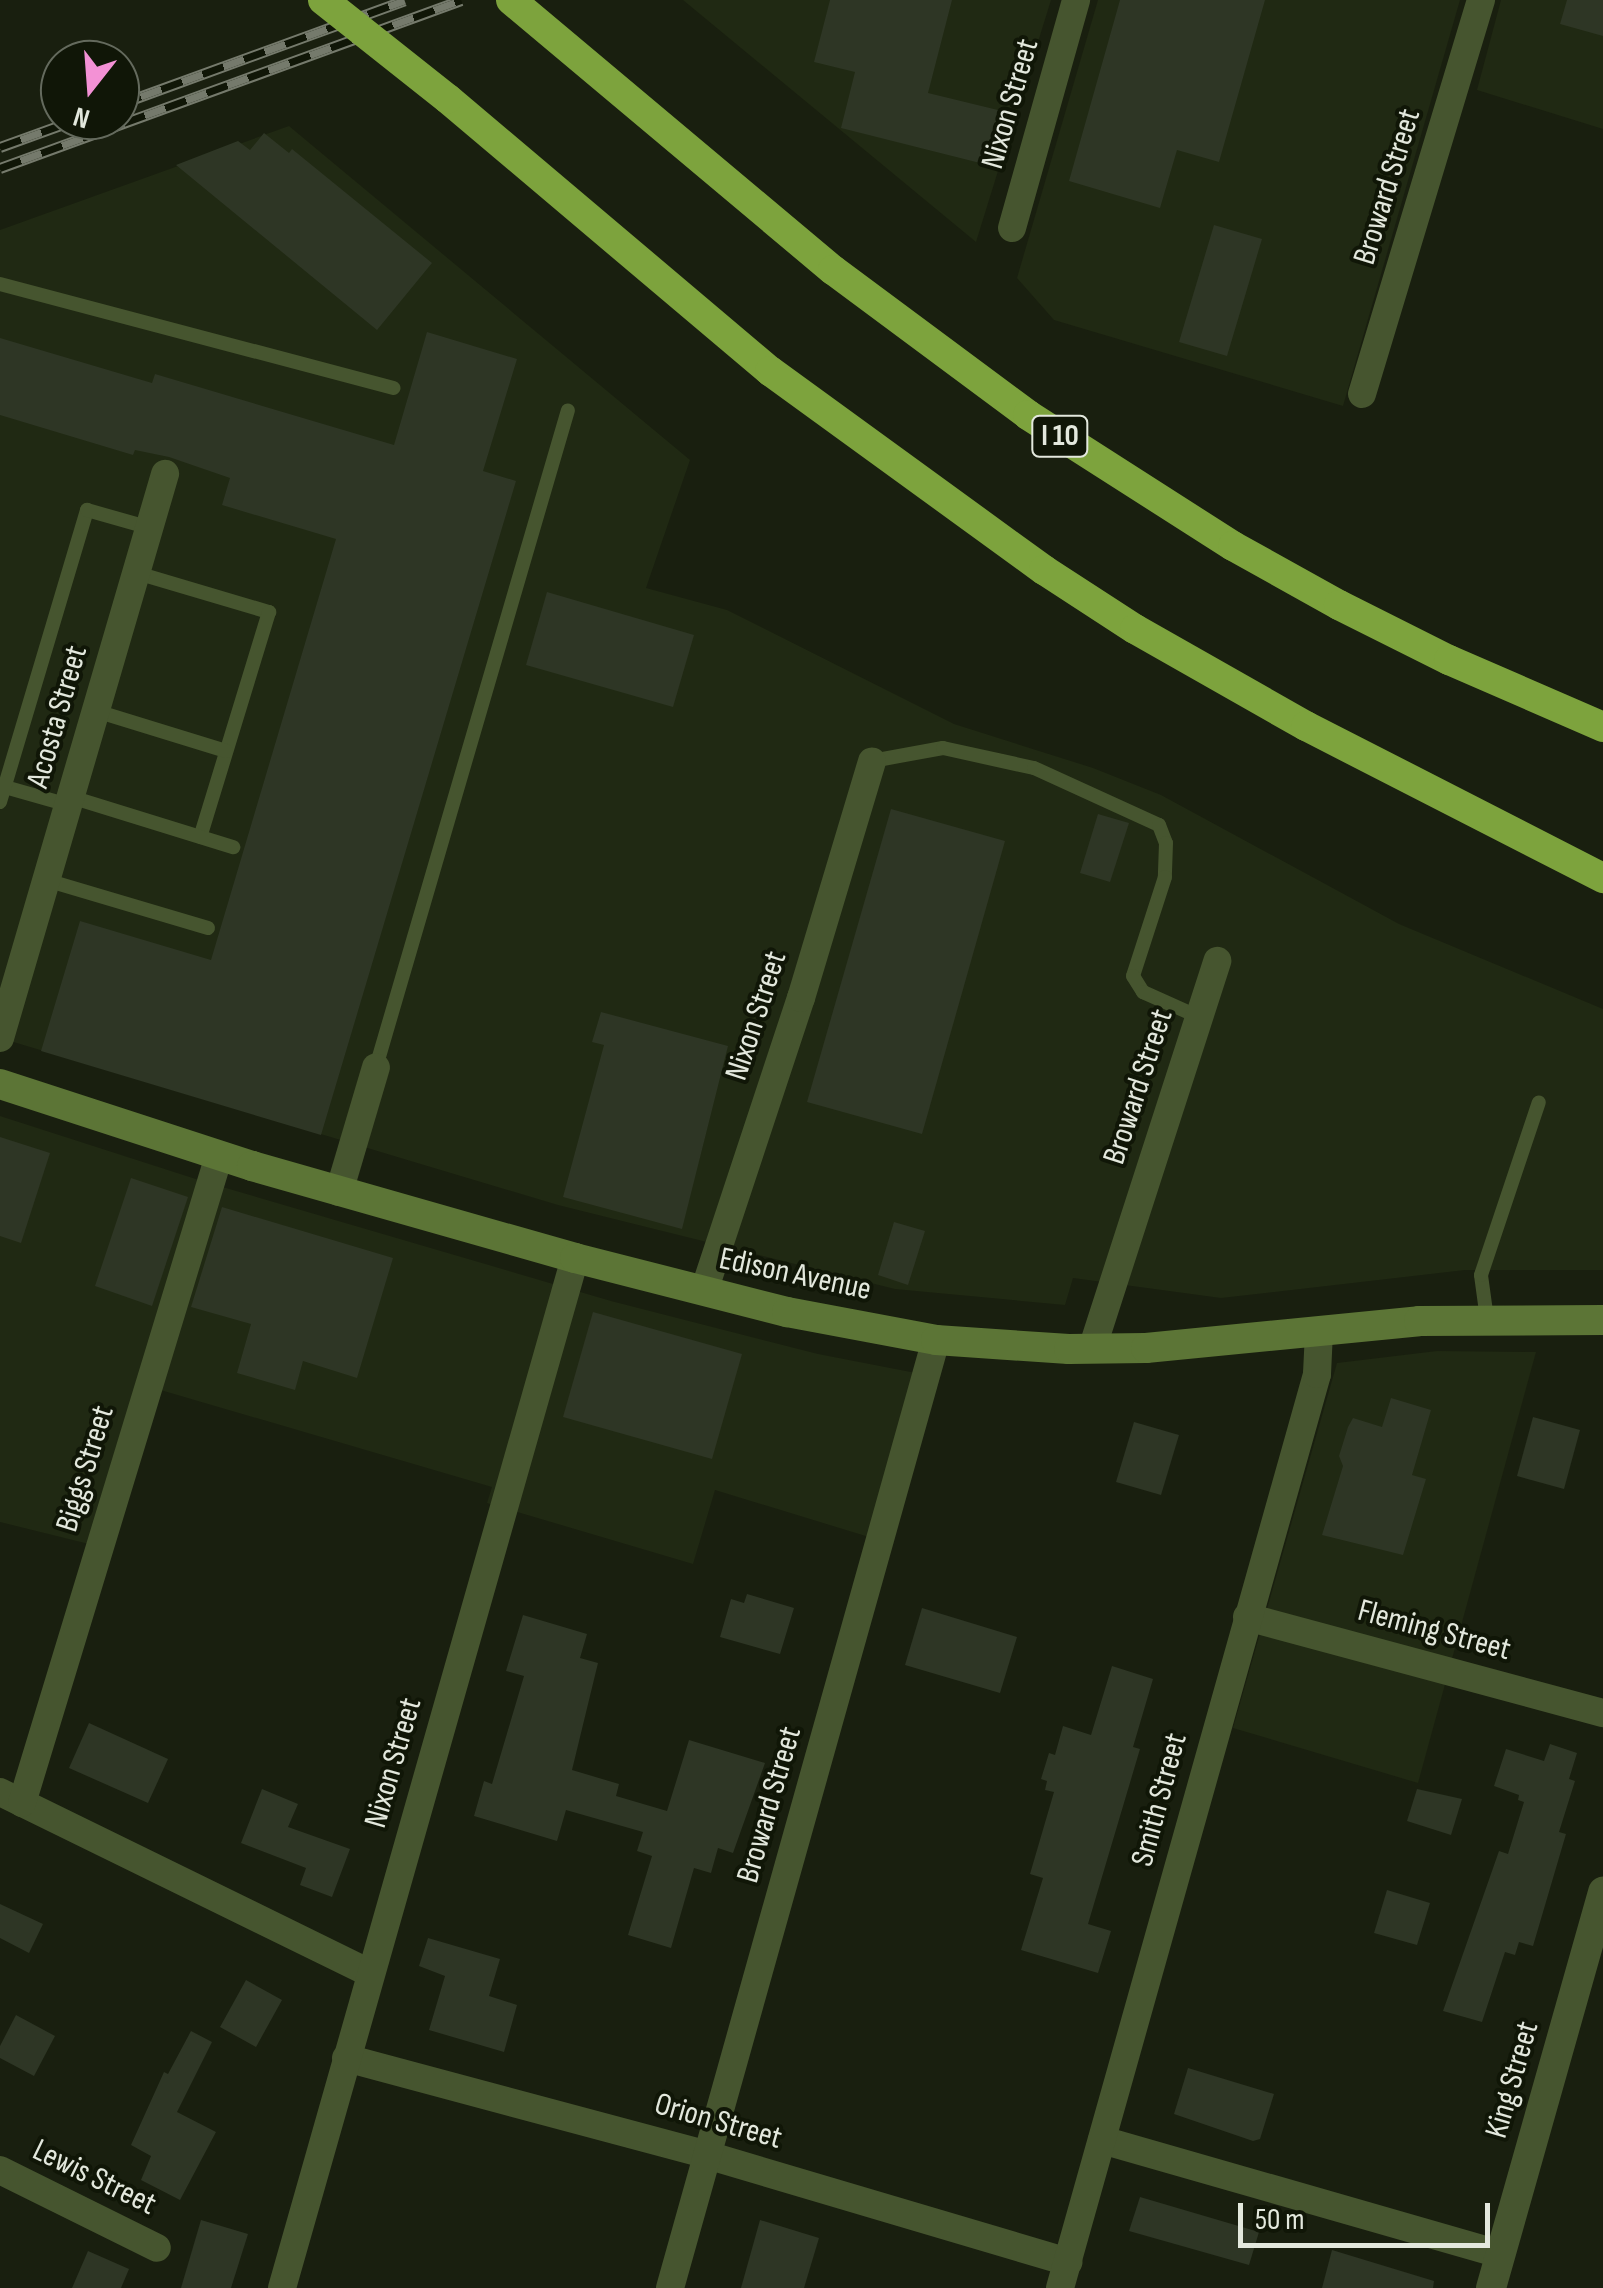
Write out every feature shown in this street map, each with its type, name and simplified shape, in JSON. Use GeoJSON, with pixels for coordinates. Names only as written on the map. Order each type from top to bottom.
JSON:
{"type":"FeatureCollection","features":[{"type":"Feature","properties":{"kind":"highway"},"geometry":{"type":"LineString","coordinates":[[322,0],[448,100],[770,371],[1044,570],[1238,688],[1603,878]]}},
{"type":"Feature","properties":{"kind":"highway","name":"I 10"},"geometry":{"type":"LineString","coordinates":[[511,0],[846,280],[1042,424],[1233,546],[1339,605],[1449,660],[1603,727]]}},
{"type":"Feature","properties":{"kind":"main road","name":"Edison Avenue"},"geometry":{"type":"LineString","coordinates":[[0,1084],[219,1156],[574,1258],[787,1312],[936,1340],[1092,1349],[1204,1345],[1319,1331],[1487,1318],[1603,1320]]}},
{"type":"Feature","properties":{"kind":"street","name":"Nixon Street"},"geometry":{"type":"LineString","coordinates":[[1012,228],[1076,0]]}},
{"type":"Feature","properties":{"kind":"street","name":"Broward Street"},"geometry":{"type":"LineString","coordinates":[[1362,394],[1481,0]]}},
{"type":"Feature","properties":{"kind":"street","name":"Acosta Street"},"geometry":{"type":"LineString","coordinates":[[0,1038],[166,474]]}},
{"type":"Feature","properties":{"kind":"street","name":"Nixon Street"},"geometry":{"type":"LineString","coordinates":[[704,1291],[801,998],[872,761]]}},
{"type":"Feature","properties":{"kind":"street","name":"Broward Street"},"geometry":{"type":"LineString","coordinates":[[1092,1349],[1217,961]]}},
{"type":"Feature","properties":{"kind":"street"},"geometry":{"type":"LineString","coordinates":[[339,1192],[376,1067]]}},
{"type":"Feature","properties":{"kind":"street","name":"Biggs Street"},"geometry":{"type":"LineString","coordinates":[[11,1797],[219,1156]]}},
{"type":"Feature","properties":{"kind":"street","name":"Nixon Street"},"geometry":{"type":"LineString","coordinates":[[282,2288],[574,1258]]}},
{"type":"Feature","properties":{"kind":"street","name":"Smith Street"},"geometry":{"type":"LineString","coordinates":[[1064,2275],[1317,1374],[1319,1331]]}},
{"type":"Feature","properties":{"kind":"street","name":"Broward Street"},"geometry":{"type":"LineString","coordinates":[[670,2288],[936,1340]]}},
{"type":"Feature","properties":{"kind":"street","name":"Fleming Street"},"geometry":{"type":"LineString","coordinates":[[1247,1617],[1603,1713]]}},
{"type":"Feature","properties":{"kind":"street"},"geometry":{"type":"LineString","coordinates":[[11,1797],[370,1974]]}},
{"type":"Feature","properties":{"kind":"street","name":"King Street"},"geometry":{"type":"LineString","coordinates":[[1491,2288],[1603,1891]]}},
{"type":"Feature","properties":{"kind":"street","name":"Orion Street"},"geometry":{"type":"LineString","coordinates":[[346,2058],[707,2154],[1064,2275]]}},
{"type":"Feature","properties":{"kind":"street"},"geometry":{"type":"LineString","coordinates":[[1102,2140],[1500,2254]]}},
{"type":"Feature","properties":{"kind":"street","name":"Lewis Street"},"geometry":{"type":"LineString","coordinates":[[0,2170],[157,2248]]}},
{"type":"Feature","properties":{"kind":"lane"},"geometry":{"type":"LineString","coordinates":[[0,284],[394,388]]}},
{"type":"Feature","properties":{"kind":"lane"},"geometry":{"type":"LineString","coordinates":[[376,1067],[568,410]]}},
{"type":"Feature","properties":{"kind":"lane"},"geometry":{"type":"LineString","coordinates":[[0,802],[87,510],[150,528]]}},
{"type":"Feature","properties":{"kind":"lane"},"geometry":{"type":"LineString","coordinates":[[137,572],[268,612],[200,837]]}},
{"type":"Feature","properties":{"kind":"lane"},"geometry":{"type":"LineString","coordinates":[[96,711],[226,751]]}},
{"type":"Feature","properties":{"kind":"lane"},"geometry":{"type":"LineString","coordinates":[[872,761],[942,748],[1034,768],[1130,808],[1159,825],[1166,843],[1166,877],[1132,976],[1142,992],[1199,1017]]}},
{"type":"Feature","properties":{"kind":"lane"},"geometry":{"type":"LineString","coordinates":[[5,786],[233,847]]}},
{"type":"Feature","properties":{"kind":"lane"},"geometry":{"type":"LineString","coordinates":[[46,880],[208,928]]}},
{"type":"Feature","properties":{"kind":"lane"},"geometry":{"type":"LineString","coordinates":[[1487,1318],[1480,1275],[1540,1102]]}},
{"type":"Feature","properties":{"kind":"shaded area"},"geometry":{"type":"Polygon","coordinates":[[[683,0],[1051,0],[976,242],[683,0]]]}},
{"type":"Feature","properties":{"kind":"shaded area"},"geometry":{"type":"Polygon","coordinates":[[[1098,0],[1460,0],[1343,406],[1054,320],[1017,278],[1098,0]]]}},
{"type":"Feature","properties":{"kind":"shaded area"},"geometry":{"type":"Polygon","coordinates":[[[1501,0],[1603,0],[1603,129],[1477,90],[1501,0]]]}},
{"type":"Feature","properties":{"kind":"shaded area"},"geometry":{"type":"Polygon","coordinates":[[[289,126],[690,460],[646,588],[727,610],[954,724],[1093,768],[1161,795],[1399,924],[1603,1009],[1603,1270],[1465,1270],[1221,1298],[1073,1278],[1065,1305],[895,1289],[558,1205],[0,1038],[0,230],[289,126]]]}},
{"type":"Feature","properties":{"kind":"shaded area"},"geometry":{"type":"Polygon","coordinates":[[[0,1116],[202,1181],[611,1301],[818,1354],[916,1373],[869,1537],[715,1490],[693,1564],[487,1503],[492,1487],[140,1384],[89,1544],[0,1522],[0,1116]]]}},
{"type":"Feature","properties":{"kind":"shaded area"},"geometry":{"type":"Polygon","coordinates":[[[1437,1351],[1536,1352],[1418,1783],[1233,1728],[1337,1363],[1437,1351]]]}},
{"type":"Feature","properties":{"kind":"building"},"geometry":{"type":"Polygon","coordinates":[[[830,0],[952,0],[928,93],[1002,111],[988,165],[841,128],[855,72],[814,62],[830,0]]]}},
{"type":"Feature","properties":{"kind":"building"},"geometry":{"type":"Polygon","coordinates":[[[1120,0],[1265,0],[1219,162],[1177,150],[1160,208],[1069,181],[1120,0]]]}},
{"type":"Feature","properties":{"kind":"building"},"geometry":{"type":"Polygon","coordinates":[[[1567,0],[1603,0],[1603,36],[1560,24],[1567,0]]]}},
{"type":"Feature","properties":{"kind":"building"},"geometry":{"type":"Polygon","coordinates":[[[264,133],[289,153],[292,149],[432,263],[377,330],[176,165],[238,141],[250,150],[264,133]]]}},
{"type":"Feature","properties":{"kind":"building"},"geometry":{"type":"Polygon","coordinates":[[[1214,225],[1262,239],[1227,356],[1179,342],[1214,225]]]}},
{"type":"Feature","properties":{"kind":"building"},"geometry":{"type":"Polygon","coordinates":[[[427,332],[517,359],[483,471],[516,481],[321,1135],[41,1051],[80,921],[211,960],[336,539],[222,505],[230,478],[169,457],[135,450],[133,455],[0,415],[0,338],[152,383],[155,374],[394,445],[427,332]]]}},
{"type":"Feature","properties":{"kind":"building"},"geometry":{"type":"Polygon","coordinates":[[[547,592],[694,635],[673,707],[526,665],[547,592]]]}},
{"type":"Feature","properties":{"kind":"building"},"geometry":{"type":"Polygon","coordinates":[[[891,809],[1005,841],[922,1134],[807,1102],[891,809]]]}},
{"type":"Feature","properties":{"kind":"building"},"geometry":{"type":"Polygon","coordinates":[[[1098,814],[1129,823],[1110,882],[1080,873],[1098,814]]]}},
{"type":"Feature","properties":{"kind":"building"},"geometry":{"type":"Polygon","coordinates":[[[601,1012],[728,1046],[682,1229],[563,1197],[604,1045],[592,1042],[601,1012]]]}},
{"type":"Feature","properties":{"kind":"building"},"geometry":{"type":"Polygon","coordinates":[[[0,1137],[50,1153],[21,1243],[0,1236],[0,1137]]]}},
{"type":"Feature","properties":{"kind":"building"},"geometry":{"type":"Polygon","coordinates":[[[131,1178],[188,1197],[152,1306],[95,1286],[131,1178]]]}},
{"type":"Feature","properties":{"kind":"building"},"geometry":{"type":"Polygon","coordinates":[[[222,1207],[393,1258],[357,1378],[303,1361],[295,1390],[237,1373],[251,1324],[191,1307],[222,1207]]]}},
{"type":"Feature","properties":{"kind":"building"},"geometry":{"type":"Polygon","coordinates":[[[894,1222],[925,1231],[908,1285],[878,1275],[894,1222]]]}},
{"type":"Feature","properties":{"kind":"building"},"geometry":{"type":"Polygon","coordinates":[[[593,1312],[742,1354],[712,1459],[563,1417],[593,1312]]]}},
{"type":"Feature","properties":{"kind":"building"},"geometry":{"type":"Polygon","coordinates":[[[1391,1398],[1431,1410],[1412,1475],[1426,1479],[1403,1555],[1322,1535],[1343,1466],[1339,1456],[1348,1427],[1353,1418],[1382,1427],[1391,1398]]]}},
{"type":"Feature","properties":{"kind":"building"},"geometry":{"type":"Polygon","coordinates":[[[1533,1417],[1580,1430],[1564,1489],[1517,1476],[1533,1417]]]}},
{"type":"Feature","properties":{"kind":"building"},"geometry":{"type":"Polygon","coordinates":[[[1134,1422],[1179,1435],[1161,1495],[1116,1482],[1134,1422]]]}},
{"type":"Feature","properties":{"kind":"building"},"geometry":{"type":"Polygon","coordinates":[[[747,1594],[794,1608],[780,1654],[720,1637],[731,1599],[744,1603],[747,1594]]]}},
{"type":"Feature","properties":{"kind":"building"},"geometry":{"type":"Polygon","coordinates":[[[922,1608],[1017,1637],[1000,1693],[905,1665],[922,1608]]]}},
{"type":"Feature","properties":{"kind":"building"},"geometry":{"type":"Polygon","coordinates":[[[523,1615],[587,1634],[580,1658],[598,1663],[572,1770],[619,1784],[616,1796],[667,1811],[689,1740],[765,1763],[733,1853],[718,1848],[711,1873],[694,1868],[671,1948],[628,1935],[652,1856],[637,1851],[643,1832],[566,1810],[557,1841],[474,1816],[484,1781],[492,1784],[524,1676],[506,1671],[523,1615]]]}},
{"type":"Feature","properties":{"kind":"building"},"geometry":{"type":"Polygon","coordinates":[[[1112,1666],[1153,1679],[1133,1747],[1140,1749],[1088,1924],[1111,1931],[1098,1973],[1021,1950],[1043,1878],[1030,1874],[1054,1792],[1045,1790],[1047,1781],[1041,1779],[1049,1753],[1055,1755],[1063,1726],[1091,1735],[1112,1666]]]}},
{"type":"Feature","properties":{"kind":"building"},"geometry":{"type":"Polygon","coordinates":[[[89,1723],[168,1759],[148,1803],[69,1768],[89,1723]]]}},
{"type":"Feature","properties":{"kind":"building"},"geometry":{"type":"Polygon","coordinates":[[[1550,1744],[1577,1753],[1569,1779],[1575,1781],[1559,1832],[1566,1834],[1533,1946],[1519,1942],[1515,1955],[1505,1952],[1482,2022],[1443,2011],[1499,1851],[1508,1854],[1524,1802],[1518,1800],[1519,1795],[1494,1786],[1506,1749],[1544,1761],[1550,1744]]]}},
{"type":"Feature","properties":{"kind":"building"},"geometry":{"type":"Polygon","coordinates":[[[262,1789],[298,1804],[288,1827],[350,1849],[332,1897],[300,1885],[306,1868],[241,1843],[262,1789]]]}},
{"type":"Feature","properties":{"kind":"building"},"geometry":{"type":"Polygon","coordinates":[[[1417,1789],[1462,1799],[1451,1835],[1407,1821],[1417,1789]]]}},
{"type":"Feature","properties":{"kind":"building"},"geometry":{"type":"Polygon","coordinates":[[[1387,1890],[1430,1903],[1417,1945],[1374,1933],[1387,1890]]]}},
{"type":"Feature","properties":{"kind":"building"},"geometry":{"type":"Polygon","coordinates":[[[0,1904],[43,1924],[29,1953],[0,1938],[0,1904]]]}},
{"type":"Feature","properties":{"kind":"building"},"geometry":{"type":"Polygon","coordinates":[[[428,1938],[500,1959],[489,1996],[517,2005],[504,2052],[429,2030],[445,1976],[419,1966],[428,1938]]]}},
{"type":"Feature","properties":{"kind":"building"},"geometry":{"type":"Polygon","coordinates":[[[246,1980],[282,2000],[256,2047],[220,2027],[246,1980]]]}},
{"type":"Feature","properties":{"kind":"building"},"geometry":{"type":"Polygon","coordinates":[[[16,2015],[55,2036],[34,2076],[0,2058],[0,2046],[16,2015]]]}},
{"type":"Feature","properties":{"kind":"building"},"geometry":{"type":"Polygon","coordinates":[[[191,2031],[212,2042],[177,2112],[216,2132],[180,2200],[141,2180],[151,2156],[131,2145],[164,2072],[168,2074],[191,2031]]]}},
{"type":"Feature","properties":{"kind":"building"},"geometry":{"type":"Polygon","coordinates":[[[1188,2068],[1274,2094],[1260,2139],[1253,2141],[1174,2114],[1188,2068]]]}},
{"type":"Feature","properties":{"kind":"building"},"geometry":{"type":"Polygon","coordinates":[[[1140,2197],[1259,2232],[1249,2265],[1129,2231],[1140,2197]]]}},
{"type":"Feature","properties":{"kind":"building"},"geometry":{"type":"Polygon","coordinates":[[[201,2220],[248,2234],[231,2288],[181,2288],[201,2220]]]}},
{"type":"Feature","properties":{"kind":"building"},"geometry":{"type":"Polygon","coordinates":[[[760,2220],[819,2238],[804,2288],[741,2288],[760,2220]]]}},
{"type":"Feature","properties":{"kind":"building"},"geometry":{"type":"Polygon","coordinates":[[[1332,2250],[1434,2281],[1433,2288],[1322,2288],[1332,2250]]]}},
{"type":"Feature","properties":{"kind":"building"},"geometry":{"type":"Polygon","coordinates":[[[88,2251],[129,2269],[121,2288],[72,2288],[88,2251]]]}},
{"type":"Feature","properties":{"kind":"railway"},"geometry":{"type":"LineString","coordinates":[[140,97],[405,0]]}},
{"type":"Feature","properties":{"kind":"railway"},"geometry":{"type":"LineString","coordinates":[[0,168],[461,0]]}},
{"type":"Feature","properties":{"kind":"railway"},"geometry":{"type":"LineString","coordinates":[[0,147],[40,133]]}}]}
